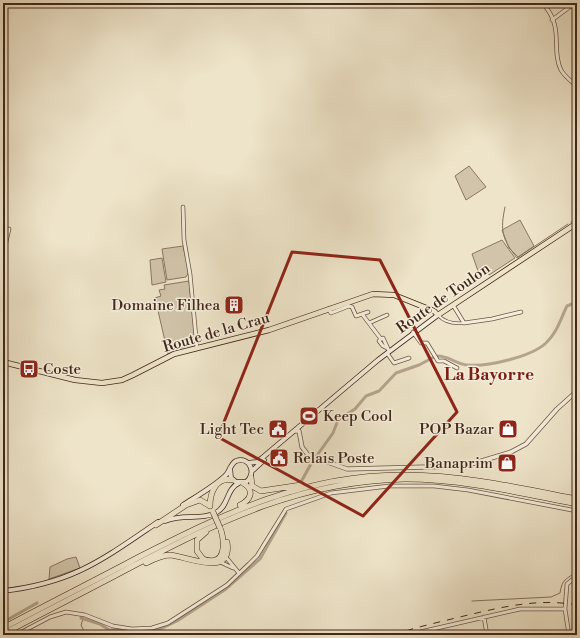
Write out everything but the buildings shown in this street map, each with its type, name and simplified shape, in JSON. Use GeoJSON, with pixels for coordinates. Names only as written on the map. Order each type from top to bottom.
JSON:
{"type":"FeatureCollection","features":[{"type":"Feature","properties":{"kind":"highway"},"geometry":{"type":"LineString","coordinates":[[251,477],[253,488],[264,491],[355,477],[403,474],[450,476],[482,480],[577,499]]}},
{"type":"Feature","properties":{"kind":"highway"},"geometry":{"type":"LineString","coordinates":[[3,628],[191,530],[244,506],[304,487],[355,477]]}},
{"type":"Feature","properties":{"kind":"highway"},"geometry":{"type":"LineString","coordinates":[[210,506],[211,493],[215,487],[223,480],[233,480]]}},
{"type":"Feature","properties":{"kind":"highway"},"geometry":{"type":"LineString","coordinates":[[3,634],[175,544],[240,514],[284,498],[331,487],[371,481],[426,480],[479,485],[577,504]]}},
{"type":"Feature","properties":{"kind":"highway"},"geometry":{"type":"LineString","coordinates":[[78,595],[161,557],[170,555],[204,564],[216,562],[223,558],[227,545],[210,506],[209,493],[216,483]]}},
{"type":"Feature","properties":{"kind":"highway"},"geometry":{"type":"LineString","coordinates":[[55,601],[67,592],[158,544],[246,502],[250,497],[250,491],[247,486],[241,483]]}},
{"type":"Feature","properties":{"kind":"highway"},"geometry":{"type":"LineString","coordinates":[[223,558],[210,560],[201,557],[196,548],[199,537],[213,528],[258,509],[331,487]]}},
{"type":"Feature","properties":{"kind":"highway"},"geometry":{"type":"LineString","coordinates":[[156,525],[191,502],[200,500],[210,506]]}},
{"type":"Feature","properties":{"kind":"highway"},"geometry":{"type":"LineString","coordinates":[[220,529],[224,544],[223,558]]}},
{"type":"Feature","properties":{"kind":"main road","name":"Route de Toulon"},"geometry":{"type":"LineString","coordinates":[[252,471],[388,350],[577,223]]}},
{"type":"Feature","properties":{"kind":"main road","name":"Route de la Crau"},"geometry":{"type":"LineString","coordinates":[[3,362],[75,380],[102,383],[122,380],[166,357],[269,330],[362,297],[381,294],[394,295],[434,311],[438,315]]}},
{"type":"Feature","properties":{"kind":"main road"},"geometry":{"type":"LineString","coordinates":[[434,311],[447,309]]}},
{"type":"Feature","properties":{"kind":"main road","name":"Route de Toulon"},"geometry":{"type":"LineString","coordinates":[[248,463],[260,460],[329,402]]}},
{"type":"Feature","properties":{"kind":"main road"},"geometry":{"type":"LineString","coordinates":[[3,591],[46,584],[77,573],[108,556],[156,525],[179,516],[205,517],[216,513],[225,504],[231,489],[251,477],[252,471],[248,463],[238,461],[230,468],[226,476],[137,537]]}},
{"type":"Feature","properties":{"kind":"main road"},"geometry":{"type":"LineString","coordinates":[[230,468],[230,475],[233,480],[241,483]]}},
{"type":"Feature","properties":{"kind":"street"},"geometry":{"type":"LineString","coordinates":[[552,20],[575,3]]}},
{"type":"Feature","properties":{"kind":"street"},"geometry":{"type":"LineString","coordinates":[[544,6],[556,28],[558,59],[561,70],[568,80],[577,86]]}},
{"type":"Feature","properties":{"kind":"street"},"geometry":{"type":"LineString","coordinates":[[183,207],[184,240],[190,274],[197,348]]}},
{"type":"Feature","properties":{"kind":"street"},"geometry":{"type":"LineString","coordinates":[[3,255],[9,229]]}},
{"type":"Feature","properties":{"kind":"street"},"geometry":{"type":"LineString","coordinates":[[453,305],[464,323]]}},
{"type":"Feature","properties":{"kind":"street"},"geometry":{"type":"LineString","coordinates":[[328,309],[331,313],[350,306],[352,307],[356,316],[368,312]]}},
{"type":"Feature","properties":{"kind":"street"},"geometry":{"type":"LineString","coordinates":[[438,315],[450,323],[464,323],[492,319],[521,312]]}},
{"type":"Feature","properties":{"kind":"street"},"geometry":{"type":"LineString","coordinates":[[362,314],[380,338],[379,341],[382,346],[388,350],[394,363],[409,358]]}},
{"type":"Feature","properties":{"kind":"street"},"geometry":{"type":"LineString","coordinates":[[369,323],[388,315]]}},
{"type":"Feature","properties":{"kind":"street"},"geometry":{"type":"LineString","coordinates":[[413,332],[421,343],[427,344],[438,361],[457,368]]}},
{"type":"Feature","properties":{"kind":"street"},"geometry":{"type":"LineString","coordinates":[[296,431],[302,447],[308,455],[347,469],[465,466],[511,452],[526,444],[557,409],[577,391]]}},
{"type":"Feature","properties":{"kind":"street"},"geometry":{"type":"LineString","coordinates":[[16,635],[50,617],[66,612],[84,615],[113,626],[132,629],[152,628],[168,623],[227,585],[257,556],[286,509],[336,492],[389,486],[440,487],[511,498],[577,511]]}},
{"type":"Feature","properties":{"kind":"street"},"geometry":{"type":"LineString","coordinates":[[223,558],[239,573]]}},
{"type":"Feature","properties":{"kind":"street"},"geometry":{"type":"LineString","coordinates":[[223,558],[239,573]]}},
{"type":"Feature","properties":{"kind":"street"},"geometry":{"type":"LineString","coordinates":[[569,635],[564,609],[567,584],[577,576]]}},
{"type":"Feature","properties":{"kind":"street"},"geometry":{"type":"LineString","coordinates":[[407,635],[520,609],[564,609]]}},
{"type":"Feature","properties":{"kind":"street"},"geometry":{"type":"LineString","coordinates":[[484,617],[487,635]]}},
{"type":"Feature","properties":{"kind":"highlighted area"},"geometry":{"type":"Polygon","coordinates":[[[292,252],[380,260],[457,412],[363,516],[218,437],[292,252]]]}},
{"type":"Feature","properties":{"kind":"shaded area"},"geometry":{"type":"Polygon","coordinates":[[[469,166],[486,187],[466,200],[455,176],[469,166]]]}},
{"type":"Feature","properties":{"kind":"shaded area"},"geometry":{"type":"Polygon","coordinates":[[[520,220],[534,246],[518,257],[509,248],[502,230],[520,220]]]}},
{"type":"Feature","properties":{"kind":"shaded area"},"geometry":{"type":"Polygon","coordinates":[[[502,240],[515,258],[489,275],[487,269],[478,271],[472,254],[502,240]]]}},
{"type":"Feature","properties":{"kind":"shaded area"},"geometry":{"type":"Polygon","coordinates":[[[183,246],[189,272],[186,277],[167,280],[162,249],[183,246]]]}},
{"type":"Feature","properties":{"kind":"shaded area"},"geometry":{"type":"Polygon","coordinates":[[[162,258],[166,282],[152,285],[150,260],[162,258]]]}},
{"type":"Feature","properties":{"kind":"shaded area"},"geometry":{"type":"Polygon","coordinates":[[[189,281],[196,346],[168,354],[155,298],[161,296],[159,290],[165,289],[164,285],[189,281]]]}},
{"type":"Feature","properties":{"kind":"shaded area"},"geometry":{"type":"Polygon","coordinates":[[[76,557],[80,568],[49,579],[50,567],[67,559],[76,557]]]}},
{"type":"Feature","properties":{"kind":"waterway"},"geometry":{"type":"LineString","coordinates":[[505,207],[503,222],[505,240],[517,258],[568,224]]}},
{"type":"Feature","properties":{"kind":"waterway"},"geometry":{"type":"LineString","coordinates":[[571,222],[577,219]]}},
{"type":"Feature","properties":{"kind":"waterway"},"geometry":{"type":"LineString","coordinates":[[438,356],[467,365],[497,363],[520,357],[530,353],[546,343],[556,330],[567,306],[577,302]]}},
{"type":"Feature","properties":{"kind":"waterway"},"geometry":{"type":"LineString","coordinates":[[318,454],[333,433],[338,420],[355,409],[366,396],[379,391],[396,373],[419,365],[434,357]]}},
{"type":"Feature","properties":{"kind":"waterway"},"geometry":{"type":"LineString","coordinates":[[301,482],[312,462]]}},
{"type":"Feature","properties":{"kind":"waterway"},"geometry":{"type":"LineString","coordinates":[[81,618],[100,624],[109,630],[119,630],[138,634],[158,630],[177,621],[226,589],[260,559],[286,513]]}},
{"type":"Feature","properties":{"kind":"waterway"},"geometry":{"type":"LineString","coordinates":[[472,601],[551,597],[560,593],[563,582],[577,572]]}},
{"type":"Feature","properties":{"kind":"waterway"},"geometry":{"type":"LineString","coordinates":[[3,619],[7,620],[37,603]]}},
{"type":"Feature","properties":{"kind":"waterway"},"geometry":{"type":"LineString","coordinates":[[83,619],[81,625],[86,635]]}},
{"type":"Feature","properties":{"kind":"railway"},"geometry":{"type":"LineString","coordinates":[[393,635],[428,625],[520,604],[548,602],[577,605]]}},
{"type":"Feature","properties":{"kind":"place","name":"Domaine Filhea"},"geometry":{"type":"Point","coordinates":[234,305]}},
{"type":"Feature","properties":{"kind":"place","name":"Coste"},"geometry":{"type":"Point","coordinates":[29,369]}},
{"type":"Feature","properties":{"kind":"place","name":"Keep Cool"},"geometry":{"type":"Point","coordinates":[309,416]}},
{"type":"Feature","properties":{"kind":"place","name":"Light Tec"},"geometry":{"type":"Point","coordinates":[278,429]}},
{"type":"Feature","properties":{"kind":"place","name":"POP Bazar"},"geometry":{"type":"Point","coordinates":[508,429]}},
{"type":"Feature","properties":{"kind":"place","name":"Relais Poste"},"geometry":{"type":"Point","coordinates":[279,458]}},
{"type":"Feature","properties":{"kind":"place","name":"Banaprim"},"geometry":{"type":"Point","coordinates":[507,463]}},
{"type":"Feature","properties":{"kind":"district","name":"La Bayorre"},"geometry":{"type":"Point","coordinates":[489,374]}}]}
